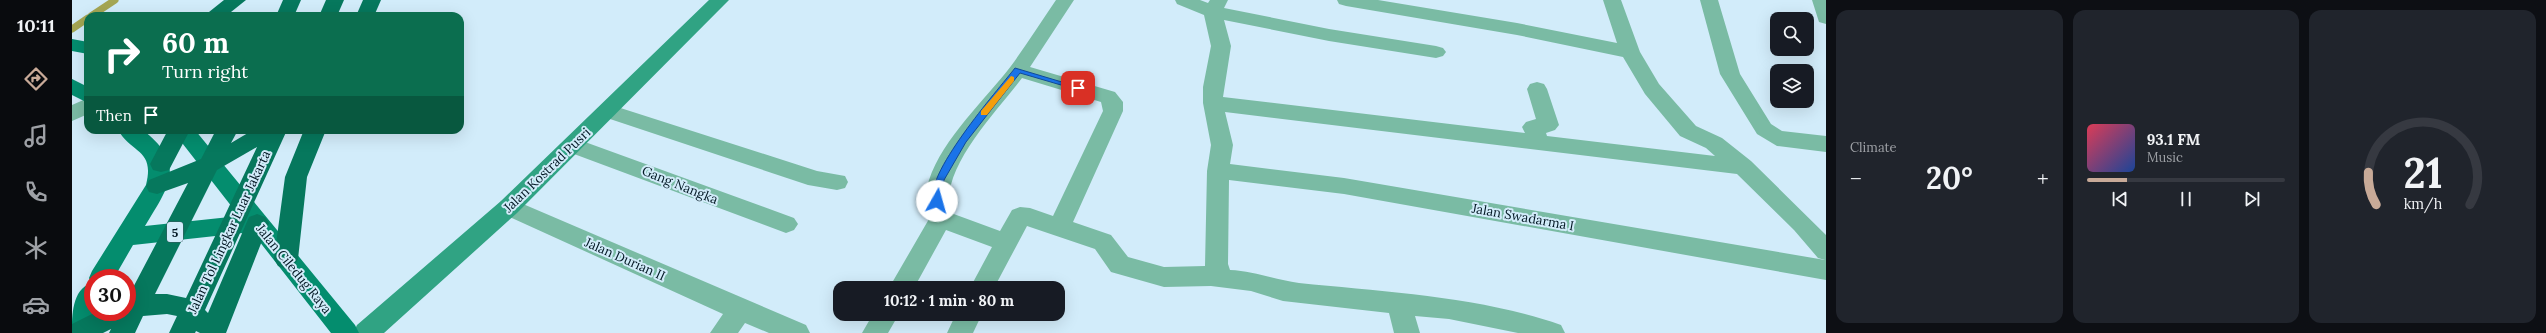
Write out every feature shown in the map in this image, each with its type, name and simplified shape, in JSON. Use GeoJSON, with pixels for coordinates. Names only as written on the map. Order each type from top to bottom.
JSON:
{"type":"FeatureCollection","features":[{"type":"Feature","properties":{"kind":"highway"},"geometry":{"type":"LineString","coordinates":[[219,12],[237,0]]}},
{"type":"Feature","properties":{"kind":"highway"},"geometry":{"type":"LineString","coordinates":[[240,12],[244,0]]}},
{"type":"Feature","properties":{"kind":"highway"},"geometry":{"type":"LineString","coordinates":[[286,12],[292,0]]}},
{"type":"Feature","properties":{"kind":"highway"},"geometry":{"type":"LineString","coordinates":[[330,12],[335,0]]}},
{"type":"Feature","properties":{"kind":"highway"},"geometry":{"type":"LineString","coordinates":[[366,12],[372,0]]}},
{"type":"Feature","properties":{"kind":"highway"},"geometry":{"type":"LineString","coordinates":[[162,164],[177,134]]}},
{"type":"Feature","properties":{"kind":"highway","name":"5"},"geometry":{"type":"LineString","coordinates":[[122,333],[225,134]]}},
{"type":"Feature","properties":{"kind":"highway"},"geometry":{"type":"LineString","coordinates":[[157,186],[183,178],[210,165],[262,134]]}},
{"type":"Feature","properties":{"kind":"highway","name":"Jalan Tol Lingkar Luar Jakarta"},"geometry":{"type":"LineString","coordinates":[[182,333],[274,134]]}},
{"type":"Feature","properties":{"kind":"highway"},"geometry":{"type":"LineString","coordinates":[[286,259],[296,177],[313,134]]}},
{"type":"Feature","properties":{"kind":"highway"},"geometry":{"type":"LineString","coordinates":[[213,333],[256,224]]}},
{"type":"Feature","properties":{"kind":"highway"},"geometry":{"type":"LineString","coordinates":[[136,308],[154,304],[184,307],[197,317],[203,333]]}},
{"type":"Feature","properties":{"kind":"highway"},"geometry":{"type":"LineString","coordinates":[[79,333],[102,321]]}},
{"type":"Feature","properties":{"kind":"main road"},"geometry":{"type":"LineString","coordinates":[[72,45],[84,47]]}},
{"type":"Feature","properties":{"kind":"main road"},"geometry":{"type":"LineString","coordinates":[[72,86],[84,94]]}},
{"type":"Feature","properties":{"kind":"main road"},"geometry":{"type":"LineString","coordinates":[[106,269],[157,186],[162,164],[150,148],[134,134]]}},
{"type":"Feature","properties":{"kind":"main road","name":"Jalan Ciledug Raya"},"geometry":{"type":"LineString","coordinates":[[186,134],[256,224],[346,333]]}},
{"type":"Feature","properties":{"kind":"main road"},"geometry":{"type":"LineString","coordinates":[[126,237],[256,224]]}},
{"type":"Feature","properties":{"kind":"main road"},"geometry":{"type":"LineString","coordinates":[[72,327],[84,307]]}},
{"type":"Feature","properties":{"kind":"street","name":"Jalan Kostrad Pusri"},"geometry":{"type":"LineString","coordinates":[[366,333],[509,207],[574,146],[720,0]]}},
{"type":"Feature","properties":{"kind":"street"},"geometry":{"type":"LineString","coordinates":[[905,281],[941,219],[937,206],[940,180],[963,140],[1018,70],[1065,0]]}},
{"type":"Feature","properties":{"kind":"street"},"geometry":{"type":"LineString","coordinates":[[1184,0],[1216,6],[1329,35],[1436,52]]}},
{"type":"Feature","properties":{"kind":"street"},"geometry":{"type":"LineString","coordinates":[[1346,0],[1497,27],[1517,29],[1630,52]]}},
{"type":"Feature","properties":{"kind":"street"},"geometry":{"type":"LineString","coordinates":[[1612,0],[1630,52],[1652,89],[1688,131],[1714,143],[1743,167],[1802,224],[1826,252]]}},
{"type":"Feature","properties":{"kind":"street"},"geometry":{"type":"LineString","coordinates":[[1710,0],[1730,74],[1764,129],[1777,138],[1826,144]]}},
{"type":"Feature","properties":{"kind":"street"},"geometry":{"type":"LineString","coordinates":[[1821,0],[1826,18]]}},
{"type":"Feature","properties":{"kind":"street"},"geometry":{"type":"LineString","coordinates":[[1216,6],[1221,46],[1213,87],[1213,103],[1222,145],[1218,171],[1216,264],[1222,279]]}},
{"type":"Feature","properties":{"kind":"street"},"geometry":{"type":"LineString","coordinates":[[1018,70],[1108,97],[1113,102],[1113,111],[1063,218]]}},
{"type":"Feature","properties":{"kind":"street"},"geometry":{"type":"LineString","coordinates":[[1537,89],[1548,125],[1533,127],[1539,144]]}},
{"type":"Feature","properties":{"kind":"street"},"geometry":{"type":"LineString","coordinates":[[1213,103],[1539,144],[1743,167]]}},
{"type":"Feature","properties":{"kind":"street"},"geometry":{"type":"LineString","coordinates":[[72,114],[84,107]]}},
{"type":"Feature","properties":{"kind":"street"},"geometry":{"type":"LineString","coordinates":[[608,111],[816,179],[837,182]]}},
{"type":"Feature","properties":{"kind":"street","name":"Gang Nangka"},"geometry":{"type":"LineString","coordinates":[[574,146],[630,165],[741,210],[786,224]]}},
{"type":"Feature","properties":{"kind":"street","name":"Jalan Swadarma I"},"geometry":{"type":"LineString","coordinates":[[1218,171],[1344,186],[1826,270]]}},
{"type":"Feature","properties":{"kind":"street","name":"Jalan Durian II"},"geometry":{"type":"LineString","coordinates":[[509,207],[740,310],[797,333]]}},
{"type":"Feature","properties":{"kind":"street"},"geometry":{"type":"LineString","coordinates":[[985,281],[1004,242],[1020,216],[1063,218],[1103,242],[1114,259],[1127,267],[1164,277],[1210,276],[1222,279],[1251,281],[1283,291],[1399,302],[1517,322],[1552,333]]}},
{"type":"Feature","properties":{"kind":"street"},"geometry":{"type":"LineString","coordinates":[[941,219],[1004,242]]}},
{"type":"Feature","properties":{"kind":"street"},"geometry":{"type":"LineString","coordinates":[[1399,302],[1407,333]]}},
{"type":"Feature","properties":{"kind":"street"},"geometry":{"type":"LineString","coordinates":[[723,333],[740,310]]}},
{"type":"Feature","properties":{"kind":"street"},"geometry":{"type":"LineString","coordinates":[[875,333],[882,321]]}},
{"type":"Feature","properties":{"kind":"street"},"geometry":{"type":"LineString","coordinates":[[960,333],[966,321]]}},
{"type":"Feature","properties":{"kind":"waterway"},"geometry":{"type":"LineString","coordinates":[[97,12],[115,0]]}},
{"type":"Feature","properties":{"kind":"waterway"},"geometry":{"type":"LineString","coordinates":[[72,29],[84,21]]}},
{"type":"Feature","properties":{"kind":"slow traffic"},"geometry":{"type":"LineString","coordinates":[[984,113],[1011,79]]}},
{"type":"Feature","properties":{"kind":"route"},"geometry":{"type":"LineString","coordinates":[[937,201],[940,180],[963,140],[1018,70],[1078,88]]}}]}
